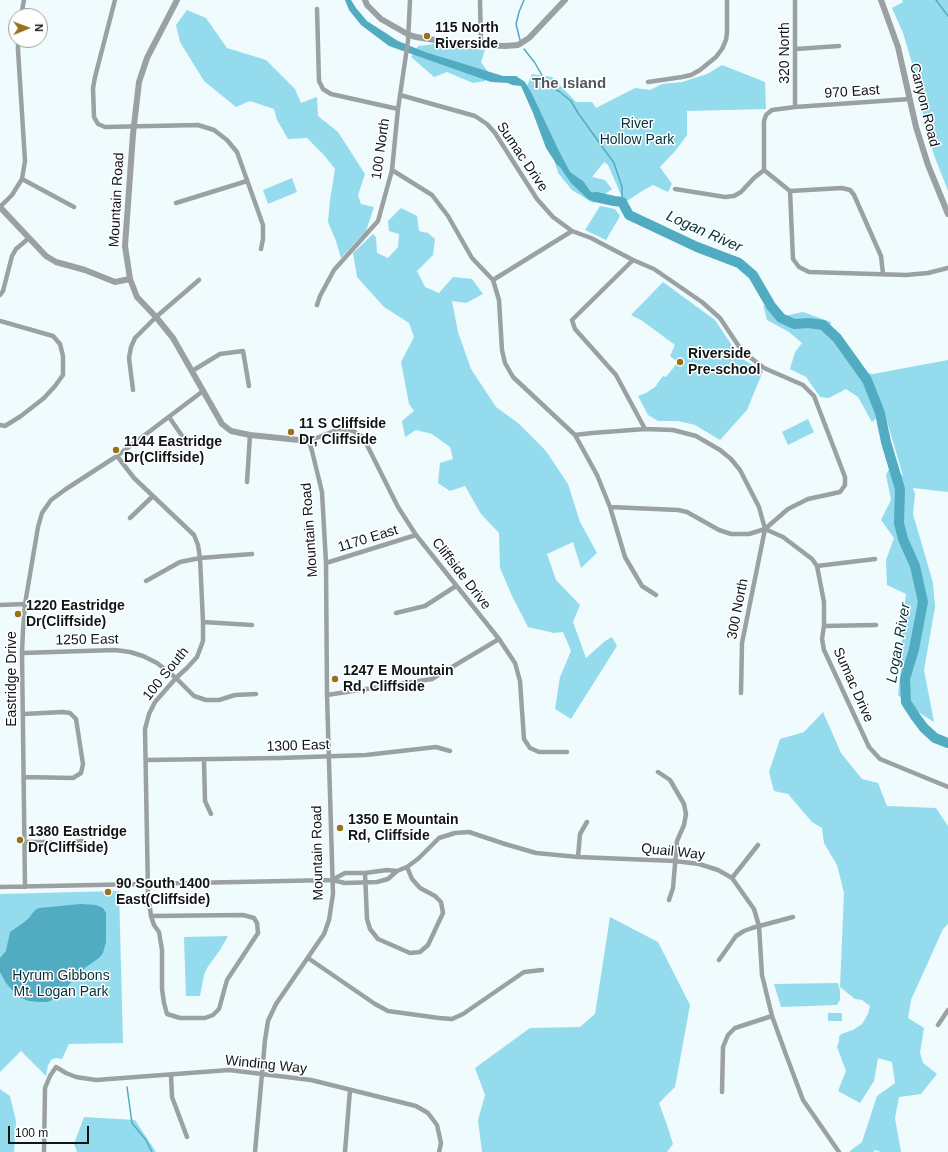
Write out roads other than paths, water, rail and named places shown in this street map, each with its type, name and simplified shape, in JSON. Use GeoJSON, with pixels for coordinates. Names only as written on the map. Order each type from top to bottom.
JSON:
{"type":"FeatureCollection","features":[{"type":"Feature","properties":{"kind":"street"},"geometry":{"type":"LineString","coordinates":[[115,0],[93,88],[94,116],[98,124],[105,127],[198,125],[214,130],[227,140],[237,152],[263,225],[261,249]]}},
{"type":"Feature","properties":{"kind":"street","name":"Mountain Road"},"geometry":{"type":"LineString","coordinates":[[177,0],[146,58],[139,82],[125,246],[130,279],[137,297],[173,338],[222,424],[231,431],[250,435],[309,441],[322,492],[326,563],[327,694],[332,894],[329,920],[324,934],[276,1004],[268,1021],[255,1152]]}},
{"type":"Feature","properties":{"kind":"street"},"geometry":{"type":"LineString","coordinates":[[365,0],[367,5],[382,19],[408,35],[460,44],[505,46],[518,45],[529,38],[565,0]]}},
{"type":"Feature","properties":{"kind":"street","name":"100 North"},"geometry":{"type":"LineString","coordinates":[[317,305],[320,296],[334,270],[378,221],[392,170],[398,109],[405,55],[408,44],[410,0]]}},
{"type":"Feature","properties":{"kind":"street"},"geometry":{"type":"LineString","coordinates":[[480,0],[481,45]]}},
{"type":"Feature","properties":{"kind":"street"},"geometry":{"type":"LineString","coordinates":[[648,82],[691,75],[700,70],[716,57],[722,49],[727,32],[727,0]]}},
{"type":"Feature","properties":{"kind":"street","name":"320 North"},"geometry":{"type":"LineString","coordinates":[[795,0],[796,106]]}},
{"type":"Feature","properties":{"kind":"street","name":"Canyon Road"},"geometry":{"type":"LineString","coordinates":[[881,0],[898,47],[916,127],[928,165],[948,214]]}},
{"type":"Feature","properties":{"kind":"street"},"geometry":{"type":"LineString","coordinates":[[317,9],[319,81],[323,89],[330,94],[398,109]]}},
{"type":"Feature","properties":{"kind":"street"},"geometry":{"type":"LineString","coordinates":[[796,49],[839,46]]}},
{"type":"Feature","properties":{"kind":"street"},"geometry":{"type":"LineString","coordinates":[[18,48],[25,161],[22,179],[12,195],[0,207],[46,256],[56,262],[85,270],[115,282],[130,279]]}},
{"type":"Feature","properties":{"kind":"street","name":"Sumac Drive"},"geometry":{"type":"LineString","coordinates":[[400,95],[475,116],[487,124],[495,133],[537,199],[553,217],[572,231],[591,238],[654,269],[702,302],[720,318],[742,351],[764,368],[803,385],[814,396],[845,477],[845,485],[840,492],[808,499],[788,509],[765,530]]}},
{"type":"Feature","properties":{"kind":"street","name":"970 East"},"geometry":{"type":"LineString","coordinates":[[764,170],[764,121],[766,115],[772,110],[796,106],[910,99]]}},
{"type":"Feature","properties":{"kind":"street"},"geometry":{"type":"LineString","coordinates":[[392,170],[432,195],[448,216],[472,258],[493,280],[499,300],[502,350],[505,363],[513,377],[575,435],[597,475],[610,507],[626,557],[642,586],[656,595]]}},
{"type":"Feature","properties":{"kind":"street"},"geometry":{"type":"LineString","coordinates":[[676,189],[725,197],[734,196],[741,192],[764,170],[790,191],[842,188],[850,190],[854,195],[881,256],[883,274]]}},
{"type":"Feature","properties":{"kind":"street"},"geometry":{"type":"LineString","coordinates":[[22,179],[74,207]]}},
{"type":"Feature","properties":{"kind":"street"},"geometry":{"type":"LineString","coordinates":[[176,203],[247,181]]}},
{"type":"Feature","properties":{"kind":"street"},"geometry":{"type":"LineString","coordinates":[[790,191],[793,259],[799,267],[809,272],[906,275],[928,273],[948,268]]}},
{"type":"Feature","properties":{"kind":"street"},"geometry":{"type":"LineString","coordinates":[[493,280],[572,231]]}},
{"type":"Feature","properties":{"kind":"street"},"geometry":{"type":"LineString","coordinates":[[0,295],[3,291],[12,256],[16,250],[29,238]]}},
{"type":"Feature","properties":{"kind":"street"},"geometry":{"type":"LineString","coordinates":[[633,260],[572,320],[575,329],[616,375],[645,429]]}},
{"type":"Feature","properties":{"kind":"street"},"geometry":{"type":"LineString","coordinates":[[133,390],[129,358],[130,348],[135,338],[156,317],[199,280]]}},
{"type":"Feature","properties":{"kind":"street"},"geometry":{"type":"LineString","coordinates":[[0,321],[53,336],[60,344],[63,356],[63,375],[44,398],[22,416],[5,426],[0,425]]}},
{"type":"Feature","properties":{"kind":"street"},"geometry":{"type":"LineString","coordinates":[[192,370],[220,354],[243,350],[249,386]]}},
{"type":"Feature","properties":{"kind":"street","name":"Eastridge Drive"},"geometry":{"type":"LineString","coordinates":[[25,887],[22,653],[25,604],[38,527],[42,513],[51,500],[56,496],[117,456],[203,391]]}},
{"type":"Feature","properties":{"kind":"street"},"geometry":{"type":"LineString","coordinates":[[169,417],[187,442]]}},
{"type":"Feature","properties":{"kind":"street","name":"Cliffside Drive"},"geometry":{"type":"LineString","coordinates":[[309,441],[339,429],[353,431],[363,438],[398,507],[416,535],[498,639],[515,663],[520,681],[524,739],[530,748],[539,752],[567,752]]}},
{"type":"Feature","properties":{"kind":"street"},"geometry":{"type":"LineString","coordinates":[[575,435],[645,429],[673,430],[696,436],[732,458],[740,470],[759,507],[765,530]]}},
{"type":"Feature","properties":{"kind":"street"},"geometry":{"type":"LineString","coordinates":[[247,482],[250,435]]}},
{"type":"Feature","properties":{"kind":"street","name":"100 South"},"geometry":{"type":"LineString","coordinates":[[117,456],[134,478],[194,535],[198,544],[203,622],[202,642],[197,657],[155,702],[149,714],[145,729],[148,884],[151,916],[154,925],[159,932],[162,950],[162,989],[167,1014],[180,1018],[205,1018],[213,1015],[218,1009],[227,980],[258,933],[258,923],[254,918],[243,915],[151,916]]}},
{"type":"Feature","properties":{"kind":"street"},"geometry":{"type":"LineString","coordinates":[[130,518],[153,496]]}},
{"type":"Feature","properties":{"kind":"street"},"geometry":{"type":"LineString","coordinates":[[610,507],[678,510],[687,512],[719,530],[730,534],[749,534],[765,530],[783,536],[812,559],[816,566],[875,559]]}},
{"type":"Feature","properties":{"kind":"street","name":"300 North"},"geometry":{"type":"LineString","coordinates":[[741,693],[742,644],[765,530]]}},
{"type":"Feature","properties":{"kind":"street","name":"1170 East"},"geometry":{"type":"LineString","coordinates":[[326,563],[416,535]]}},
{"type":"Feature","properties":{"kind":"street"},"geometry":{"type":"LineString","coordinates":[[146,581],[180,562],[200,558],[252,554]]}},
{"type":"Feature","properties":{"kind":"street","name":"Sumac Drive"},"geometry":{"type":"LineString","coordinates":[[816,566],[824,602],[824,626],[822,639],[824,650],[869,747],[880,759],[948,787]]}},
{"type":"Feature","properties":{"kind":"street"},"geometry":{"type":"LineString","coordinates":[[396,613],[425,606],[456,586]]}},
{"type":"Feature","properties":{"kind":"street"},"geometry":{"type":"LineString","coordinates":[[0,605],[25,604]]}},
{"type":"Feature","properties":{"kind":"street"},"geometry":{"type":"LineString","coordinates":[[203,622],[252,625]]}},
{"type":"Feature","properties":{"kind":"street"},"geometry":{"type":"LineString","coordinates":[[824,626],[876,624]]}},
{"type":"Feature","properties":{"kind":"street"},"geometry":{"type":"LineString","coordinates":[[327,694],[432,679],[498,639]]}},
{"type":"Feature","properties":{"kind":"street","name":"1250 East"},"geometry":{"type":"LineString","coordinates":[[22,653],[115,650],[130,652],[143,656],[157,663],[176,678],[194,696],[206,700],[219,700],[235,695],[256,694]]}},
{"type":"Feature","properties":{"kind":"street"},"geometry":{"type":"LineString","coordinates":[[22,714],[70,713],[76,719],[83,764],[81,773],[73,778],[24,777]]}},
{"type":"Feature","properties":{"kind":"street","name":"1300 East"},"geometry":{"type":"LineString","coordinates":[[146,760],[329,757],[366,755],[436,747],[450,751]]}},
{"type":"Feature","properties":{"kind":"street"},"geometry":{"type":"LineString","coordinates":[[204,760],[205,801],[211,814]]}},
{"type":"Feature","properties":{"kind":"street"},"geometry":{"type":"LineString","coordinates":[[658,772],[670,780],[684,804],[686,814],[684,825],[677,841],[673,888],[669,900]]}},
{"type":"Feature","properties":{"kind":"street"},"geometry":{"type":"LineString","coordinates":[[578,857],[580,834],[587,822]]}},
{"type":"Feature","properties":{"kind":"street","name":"Quail Way"},"geometry":{"type":"LineString","coordinates":[[332,880],[345,883],[366,883],[388,879],[397,871],[407,867],[419,858],[439,838],[455,833],[469,832],[536,853],[578,857],[675,861],[699,864],[718,870],[732,878],[754,909],[759,926],[762,975],[772,1016],[803,1100],[839,1152]]}},
{"type":"Feature","properties":{"kind":"street"},"geometry":{"type":"LineString","coordinates":[[24,842],[46,842],[60,844],[82,841]]}},
{"type":"Feature","properties":{"kind":"street"},"geometry":{"type":"LineString","coordinates":[[732,878],[758,845]]}},
{"type":"Feature","properties":{"kind":"street"},"geometry":{"type":"LineString","coordinates":[[365,873],[367,919],[370,929],[378,939],[410,953],[420,952],[428,945],[443,913],[442,902],[435,896],[420,888],[412,879],[407,867]]}},
{"type":"Feature","properties":{"kind":"street","name":"Quail Way"},"geometry":{"type":"LineString","coordinates":[[332,880],[345,873],[365,873],[387,870],[397,871]]}},
{"type":"Feature","properties":{"kind":"street"},"geometry":{"type":"LineString","coordinates":[[0,887],[332,880]]}},
{"type":"Feature","properties":{"kind":"street"},"geometry":{"type":"LineString","coordinates":[[719,960],[736,936],[744,931],[793,917]]}},
{"type":"Feature","properties":{"kind":"street"},"geometry":{"type":"LineString","coordinates":[[308,958],[375,1004],[388,1011],[452,1019],[463,1014],[524,972],[542,970]]}},
{"type":"Feature","properties":{"kind":"street"},"geometry":{"type":"LineString","coordinates":[[938,1025],[948,1010]]}},
{"type":"Feature","properties":{"kind":"street"},"geometry":{"type":"LineString","coordinates":[[722,1092],[723,1047],[728,1035],[735,1028],[772,1016]]}},
{"type":"Feature","properties":{"kind":"street","name":"Winding Way"},"geometry":{"type":"LineString","coordinates":[[44,1152],[45,1088],[56,1067],[76,1077],[96,1080],[229,1070],[311,1080],[416,1106],[428,1113],[437,1125],[441,1143],[439,1152]]}},
{"type":"Feature","properties":{"kind":"street"},"geometry":{"type":"LineString","coordinates":[[171,1075],[172,1097],[188,1137]]}},
{"type":"Feature","properties":{"kind":"street"},"geometry":{"type":"LineString","coordinates":[[345,1152],[350,1090]]}},
{"type":"Feature","properties":{"kind":"waterway"},"geometry":{"type":"LineString","coordinates":[[520,40],[516,24],[524,0]]}},
{"type":"Feature","properties":{"kind":"waterway"},"geometry":{"type":"LineString","coordinates":[[936,0],[948,16]]}},
{"type":"Feature","properties":{"kind":"waterway"},"geometry":{"type":"LineString","coordinates":[[524,49],[535,63],[547,84],[571,101],[614,163],[622,187],[622,202]]}},
{"type":"Feature","properties":{"kind":"waterway","name":"Logan River"},"geometry":{"type":"LineString","coordinates":[[596,197],[622,202],[629,215],[697,247],[739,263],[753,275],[771,306],[781,318],[794,324],[809,323],[823,325],[837,338],[867,380],[880,413],[886,442],[900,489],[899,523],[903,539],[915,566],[923,602],[914,649],[905,679],[906,702],[924,728],[935,738],[948,743]]}},
{"type":"Feature","properties":{"kind":"waterway"},"geometry":{"type":"LineString","coordinates":[[127,1087],[132,1123],[146,1140],[152,1152]]}},
{"type":"Feature","properties":{"kind":"place","name":"115 North Riverside"},"geometry":{"type":"Point","coordinates":[427,36]}},
{"type":"Feature","properties":{"kind":"place","name":"Riverside Pre-school"},"geometry":{"type":"Point","coordinates":[680,362]}},
{"type":"Feature","properties":{"kind":"place","name":"11 S Cliffside Dr, Cliffside"},"geometry":{"type":"Point","coordinates":[291,432]}},
{"type":"Feature","properties":{"kind":"place","name":"1144 Eastridge Dr(Cliffside)"},"geometry":{"type":"Point","coordinates":[116,450]}},
{"type":"Feature","properties":{"kind":"place","name":"1220 Eastridge Dr(Cliffside)"},"geometry":{"type":"Point","coordinates":[18,614]}},
{"type":"Feature","properties":{"kind":"place","name":"1247 E Mountain Rd, Cliffside"},"geometry":{"type":"Point","coordinates":[335,679]}},
{"type":"Feature","properties":{"kind":"place","name":"1350 E Mountain Rd, Cliffside"},"geometry":{"type":"Point","coordinates":[340,828]}},
{"type":"Feature","properties":{"kind":"place","name":"1380 Eastridge Dr(Cliffside)"},"geometry":{"type":"Point","coordinates":[20,840]}},
{"type":"Feature","properties":{"kind":"place","name":"90 South 1400 East(Cliffside)"},"geometry":{"type":"Point","coordinates":[108,892]}},
{"type":"Feature","properties":{"kind":"district","name":"The Island"},"geometry":{"type":"Point","coordinates":[569,84]}},
{"type":"Feature","properties":{"kind":"park label","name":"River Hollow Park"},"geometry":{"type":"Point","coordinates":[637,132]}},
{"type":"Feature","properties":{"kind":"park label","name":"Hyrum Gibbons Mt. Logan Park"},"geometry":{"type":"Point","coordinates":[61,984]}}]}
